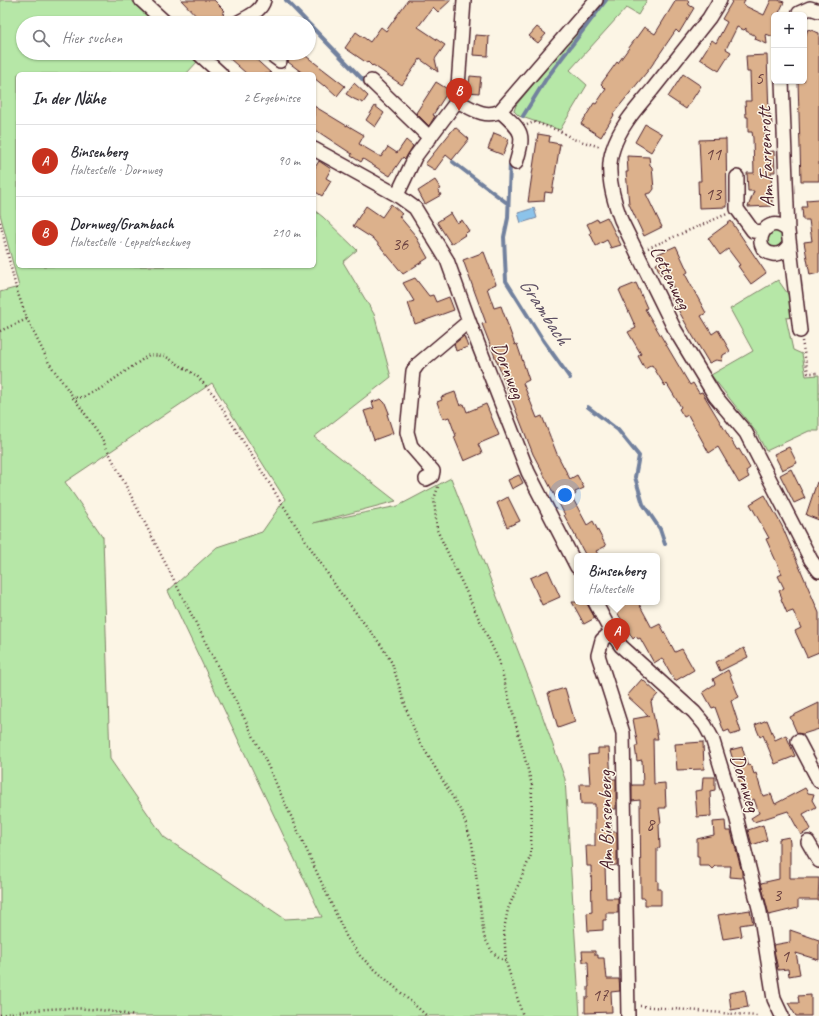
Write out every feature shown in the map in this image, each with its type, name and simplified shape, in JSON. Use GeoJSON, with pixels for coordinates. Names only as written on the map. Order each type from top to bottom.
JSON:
{"type":"FeatureCollection","features":[{"type":"Feature","properties":{"kind":"street"},"geometry":{"type":"LineString","coordinates":[[141,0],[158,16]]}},
{"type":"Feature","properties":{"kind":"street"},"geometry":{"type":"LineString","coordinates":[[248,16],[259,9],[264,0]]}},
{"type":"Feature","properties":{"kind":"street"},"geometry":{"type":"LineString","coordinates":[[397,195],[415,157],[458,101],[464,0]]}},
{"type":"Feature","properties":{"kind":"street"},"geometry":{"type":"LineString","coordinates":[[458,101],[485,115],[493,115],[500,112],[596,0]]}},
{"type":"Feature","properties":{"kind":"street","name":"Lettenweg"},"geometry":{"type":"LineString","coordinates":[[720,0],[709,18],[624,125],[612,150],[610,174],[616,206],[637,253],[675,330],[716,396],[746,433],[811,560],[819,571]]}},
{"type":"Feature","properties":{"kind":"street"},"geometry":{"type":"LineString","coordinates":[[801,12],[810,8],[819,11]]}},
{"type":"Feature","properties":{"kind":"street"},"geometry":{"type":"LineString","coordinates":[[208,60],[219,72]]}},
{"type":"Feature","properties":{"kind":"street"},"geometry":{"type":"LineString","coordinates":[[370,80],[430,138]]}},
{"type":"Feature","properties":{"kind":"street","name":"Am Farrenrott"},"geometry":{"type":"LineString","coordinates":[[782,84],[789,245],[800,331]]}},
{"type":"Feature","properties":{"kind":"street"},"geometry":{"type":"LineString","coordinates":[[500,112],[518,128],[522,137],[522,146],[516,163]]}},
{"type":"Feature","properties":{"kind":"street","name":"Dornweg"},"geometry":{"type":"LineString","coordinates":[[316,150],[397,195],[415,208],[447,260],[468,321],[528,472],[574,561]]}},
{"type":"Feature","properties":{"kind":"street","name":"Am Farrenrott"},"geometry":{"type":"LineString","coordinates":[[737,177],[734,211],[753,231],[762,232]]}},
{"type":"Feature","properties":{"kind":"street","name":"Am Farrenrott"},"geometry":{"type":"LineString","coordinates":[[788,231],[784,227],[774,224],[769,226],[762,232],[761,244],[769,253],[775,254],[785,250],[789,245]]}},
{"type":"Feature","properties":{"kind":"street"},"geometry":{"type":"LineString","coordinates":[[426,479],[432,476],[433,471],[411,446],[407,432],[413,371],[418,364],[468,321]]}},
{"type":"Feature","properties":{"kind":"street","name":"Dornweg"},"geometry":{"type":"LineString","coordinates":[[597,605],[611,632],[621,646],[694,712],[705,725],[712,738],[738,823],[760,912],[774,999],[782,1016]]}},
{"type":"Feature","properties":{"kind":"street","name":"Am Binsenberg"},"geometry":{"type":"LineString","coordinates":[[611,632],[602,640],[598,655],[623,732],[628,1016]]}},
{"type":"Feature","properties":{"kind":"street"},"geometry":{"type":"LineString","coordinates":[[798,741],[819,781]]}},
{"type":"Feature","properties":{"kind":"street"},"geometry":{"type":"LineString","coordinates":[[808,842],[819,861]]}},
{"type":"Feature","properties":{"kind":"street"},"geometry":{"type":"LineString","coordinates":[[620,1016],[628,1003]]}},
{"type":"Feature","properties":{"kind":"path"},"geometry":{"type":"LineString","coordinates":[[534,122],[560,131],[573,139],[612,150]]}},
{"type":"Feature","properties":{"kind":"path"},"geometry":{"type":"LineString","coordinates":[[637,253],[734,211]]}},
{"type":"Feature","properties":{"kind":"path"},"geometry":{"type":"LineString","coordinates":[[0,222],[16,288],[27,319],[48,363],[100,436],[262,753],[347,938],[361,957],[427,1016]]}},
{"type":"Feature","properties":{"kind":"path"},"geometry":{"type":"LineString","coordinates":[[0,331],[27,319]]}},
{"type":"Feature","properties":{"kind":"path"},"geometry":{"type":"LineString","coordinates":[[800,331],[808,373],[819,373]]}},
{"type":"Feature","properties":{"kind":"path"},"geometry":{"type":"LineString","coordinates":[[72,398],[83,397],[100,389],[149,355],[165,356],[197,376],[214,394],[298,529],[339,591],[381,645],[392,663],[417,737],[462,813],[472,843],[484,937],[493,953],[506,962]]}},
{"type":"Feature","properties":{"kind":"path"},"geometry":{"type":"LineString","coordinates":[[434,499],[437,530],[499,662],[532,785],[531,855],[508,909],[504,929],[506,962],[523,1016]]}},
{"type":"Feature","properties":{"kind":"path"},"geometry":{"type":"LineString","coordinates":[[645,1007],[757,1016]]}},
{"type":"Feature","properties":{"kind":"path"},"geometry":{"type":"LineString","coordinates":[[0,1015],[24,1011],[76,1008],[115,1011],[134,1016]]}},
{"type":"Feature","properties":{"kind":"green space"},"geometry":{"type":"Polygon","coordinates":[[[0,0],[131,0],[148,16],[16,16],[16,60],[198,61],[188,72],[16,72],[16,268],[316,268],[316,212],[357,250],[343,262],[374,314],[391,377],[314,437],[396,501],[313,523],[398,506],[451,478],[534,692],[565,779],[580,1016],[0,1016],[0,292],[19,287],[0,214],[0,0]],[[212,383],[65,482],[103,537],[110,759],[164,837],[285,919],[322,917],[168,591],[217,547],[262,532],[285,499],[212,383]]]}},
{"type":"Feature","properties":{"kind":"green space"},"geometry":{"type":"Polygon","coordinates":[[[604,0],[647,0],[638,15],[626,8],[570,70],[587,85],[560,130],[519,116],[514,111],[516,105],[604,0]]]}},
{"type":"Feature","properties":{"kind":"green space"},"geometry":{"type":"Polygon","coordinates":[[[772,231],[778,231],[783,236],[781,245],[778,247],[772,247],[767,242],[767,236],[772,231]]]}},
{"type":"Feature","properties":{"kind":"green space"},"geometry":{"type":"Polygon","coordinates":[[[778,280],[790,297],[794,317],[786,318],[793,350],[802,354],[806,376],[819,375],[819,431],[809,431],[766,451],[756,432],[711,375],[753,351],[730,309],[778,280]]]}},
{"type":"Feature","properties":{"kind":"water"},"geometry":{"type":"Polygon","coordinates":[[[534,208],[537,218],[521,223],[518,213],[534,208]]]}},
{"type":"Feature","properties":{"kind":"building"},"geometry":{"type":"Polygon","coordinates":[[[181,0],[214,0],[225,11],[222,13],[224,14],[222,16],[196,16],[181,0]]]}},
{"type":"Feature","properties":{"kind":"building"},"geometry":{"type":"Polygon","coordinates":[[[408,0],[451,0],[438,12],[433,7],[418,27],[445,45],[435,59],[438,72],[420,59],[402,85],[345,48],[356,32],[370,42],[381,27],[386,31],[408,0]]]}},
{"type":"Feature","properties":{"kind":"building"},"geometry":{"type":"Polygon","coordinates":[[[676,0],[688,0],[689,5],[694,8],[679,33],[676,30],[650,68],[613,114],[614,115],[601,137],[581,124],[594,103],[596,104],[606,89],[601,84],[617,62],[618,63],[644,27],[655,34],[676,0]]]}},
{"type":"Feature","properties":{"kind":"building"},"geometry":{"type":"Polygon","coordinates":[[[733,0],[745,0],[743,5],[764,15],[771,0],[784,2],[779,12],[771,12],[771,36],[766,34],[767,44],[755,39],[756,36],[746,31],[746,28],[744,30],[737,27],[726,49],[731,52],[719,71],[700,59],[712,40],[716,43],[727,22],[722,19],[733,0]]]}},
{"type":"Feature","properties":{"kind":"building"},"geometry":{"type":"Polygon","coordinates":[[[537,27],[546,34],[538,43],[529,36],[537,27]]]}},
{"type":"Feature","properties":{"kind":"building"},"geometry":{"type":"Polygon","coordinates":[[[808,29],[819,33],[819,181],[801,181],[798,84],[807,84],[808,29]]]}},
{"type":"Feature","properties":{"kind":"building"},"geometry":{"type":"Polygon","coordinates":[[[475,35],[489,36],[488,56],[473,55],[475,35]]]}},
{"type":"Feature","properties":{"kind":"building"},"geometry":{"type":"Polygon","coordinates":[[[767,55],[769,115],[771,115],[772,125],[768,125],[768,132],[765,132],[765,152],[774,151],[775,172],[771,172],[772,206],[748,207],[754,191],[748,191],[747,173],[754,173],[753,138],[752,132],[748,132],[748,117],[746,117],[745,101],[751,101],[750,72],[747,72],[746,56],[767,55]]]}},
{"type":"Feature","properties":{"kind":"building"},"geometry":{"type":"Polygon","coordinates":[[[231,60],[257,60],[270,72],[245,72],[231,60]]]}},
{"type":"Feature","properties":{"kind":"building"},"geometry":{"type":"Polygon","coordinates":[[[289,60],[311,60],[345,86],[337,96],[325,85],[324,86],[316,80],[316,72],[301,72],[288,62],[289,60]]]}},
{"type":"Feature","properties":{"kind":"building"},"geometry":{"type":"Polygon","coordinates":[[[683,74],[701,86],[686,109],[668,97],[683,74]]]}},
{"type":"Feature","properties":{"kind":"building"},"geometry":{"type":"Polygon","coordinates":[[[470,76],[481,77],[479,93],[468,92],[470,76]]]}},
{"type":"Feature","properties":{"kind":"building"},"geometry":{"type":"Polygon","coordinates":[[[436,82],[449,90],[433,115],[435,116],[429,126],[416,113],[436,82]]]}},
{"type":"Feature","properties":{"kind":"building"},"geometry":{"type":"Polygon","coordinates":[[[354,83],[368,96],[363,103],[346,94],[354,83]]]}},
{"type":"Feature","properties":{"kind":"building"},"geometry":{"type":"Polygon","coordinates":[[[375,106],[384,113],[375,127],[366,120],[375,106]]]}},
{"type":"Feature","properties":{"kind":"building"},"geometry":{"type":"Polygon","coordinates":[[[316,107],[364,135],[359,144],[381,157],[388,147],[397,153],[406,140],[413,146],[405,159],[403,157],[390,176],[363,159],[361,162],[351,156],[352,154],[316,130],[316,107]]]}},
{"type":"Feature","properties":{"kind":"building"},"geometry":{"type":"Polygon","coordinates":[[[645,124],[662,134],[651,152],[635,142],[645,124]]]}},
{"type":"Feature","properties":{"kind":"building"},"geometry":{"type":"Polygon","coordinates":[[[455,127],[469,139],[452,160],[446,155],[435,170],[425,164],[455,127]]]}},
{"type":"Feature","properties":{"kind":"building"},"geometry":{"type":"Polygon","coordinates":[[[494,133],[509,139],[503,155],[488,149],[494,133]]]}},
{"type":"Feature","properties":{"kind":"building"},"geometry":{"type":"Polygon","coordinates":[[[538,134],[550,136],[549,142],[560,144],[552,193],[545,192],[544,201],[528,202],[538,134]]]}},
{"type":"Feature","properties":{"kind":"building"},"geometry":{"type":"Polygon","coordinates":[[[726,139],[727,207],[699,208],[698,181],[701,181],[699,140],[726,139]]]}},
{"type":"Feature","properties":{"kind":"building"},"geometry":{"type":"Polygon","coordinates":[[[627,156],[649,157],[650,165],[652,167],[654,189],[651,193],[646,194],[662,227],[644,236],[629,204],[626,172],[628,172],[627,156]]]}},
{"type":"Feature","properties":{"kind":"building"},"geometry":{"type":"Polygon","coordinates":[[[319,161],[331,169],[326,178],[331,181],[322,196],[316,192],[316,166],[319,161]]]}},
{"type":"Feature","properties":{"kind":"building"},"geometry":{"type":"Polygon","coordinates":[[[435,180],[441,189],[438,190],[441,195],[425,204],[418,191],[435,180]]]}},
{"type":"Feature","properties":{"kind":"building"},"geometry":{"type":"Polygon","coordinates":[[[819,199],[819,273],[810,275],[804,242],[812,241],[809,220],[803,220],[802,207],[807,207],[806,200],[819,199]]]}},
{"type":"Feature","properties":{"kind":"building"},"geometry":{"type":"Polygon","coordinates":[[[391,204],[402,214],[399,216],[415,235],[428,258],[403,274],[375,240],[353,226],[366,206],[382,217],[391,204]]]}},
{"type":"Feature","properties":{"kind":"building"},"geometry":{"type":"Polygon","coordinates":[[[451,213],[457,223],[462,220],[469,231],[451,244],[437,222],[451,213]]]}},
{"type":"Feature","properties":{"kind":"building"},"geometry":{"type":"Polygon","coordinates":[[[607,217],[621,245],[611,248],[607,240],[596,246],[587,224],[597,219],[598,221],[607,217]]]}},
{"type":"Feature","properties":{"kind":"building"},"geometry":{"type":"Polygon","coordinates":[[[731,221],[766,273],[751,284],[738,266],[740,265],[728,249],[720,255],[708,238],[731,221]]]}},
{"type":"Feature","properties":{"kind":"building"},"geometry":{"type":"Polygon","coordinates":[[[676,246],[688,272],[685,274],[706,313],[701,316],[712,334],[718,330],[730,351],[723,355],[722,361],[716,360],[709,363],[671,297],[676,294],[667,274],[661,276],[656,264],[661,261],[658,254],[676,246]]]}},
{"type":"Feature","properties":{"kind":"building"},"geometry":{"type":"Polygon","coordinates":[[[484,252],[496,284],[487,288],[494,308],[501,306],[515,345],[517,344],[529,380],[523,383],[537,418],[542,416],[557,454],[570,479],[577,475],[584,488],[575,492],[576,494],[572,497],[587,525],[593,521],[606,546],[596,551],[597,553],[584,553],[533,454],[482,324],[486,323],[463,260],[484,252]]]}},
{"type":"Feature","properties":{"kind":"building"},"geometry":{"type":"Polygon","coordinates":[[[415,278],[429,296],[433,295],[436,302],[449,297],[454,310],[415,324],[408,303],[414,301],[403,283],[415,278]]]}},
{"type":"Feature","properties":{"kind":"building"},"geometry":{"type":"Polygon","coordinates":[[[636,283],[647,308],[645,309],[690,385],[693,383],[699,393],[702,392],[737,450],[739,449],[750,468],[746,471],[749,477],[739,483],[718,447],[709,453],[688,415],[684,417],[679,409],[681,407],[667,384],[665,386],[652,365],[645,369],[638,356],[641,354],[628,332],[636,328],[619,290],[636,283]]]}},
{"type":"Feature","properties":{"kind":"building"},"geometry":{"type":"Polygon","coordinates":[[[464,336],[468,347],[456,351],[454,344],[464,336]]]}},
{"type":"Feature","properties":{"kind":"building"},"geometry":{"type":"Polygon","coordinates":[[[455,392],[460,406],[464,404],[467,412],[486,404],[499,435],[478,444],[482,453],[464,461],[454,437],[456,436],[449,417],[443,419],[437,402],[442,400],[441,397],[455,392]]]}},
{"type":"Feature","properties":{"kind":"building"},"geometry":{"type":"Polygon","coordinates":[[[381,399],[385,403],[389,413],[387,414],[393,433],[374,440],[364,411],[374,408],[372,402],[381,399]]]}},
{"type":"Feature","properties":{"kind":"building"},"geometry":{"type":"Polygon","coordinates":[[[789,447],[797,463],[782,470],[774,454],[789,447]]]}},
{"type":"Feature","properties":{"kind":"building"},"geometry":{"type":"Polygon","coordinates":[[[791,469],[805,498],[794,503],[780,475],[791,469]]]}},
{"type":"Feature","properties":{"kind":"building"},"geometry":{"type":"Polygon","coordinates":[[[519,475],[523,483],[512,489],[508,480],[519,475]]]}},
{"type":"Feature","properties":{"kind":"building"},"geometry":{"type":"Polygon","coordinates":[[[817,482],[819,483],[819,520],[806,515],[817,482]]]}},
{"type":"Feature","properties":{"kind":"building"},"geometry":{"type":"Polygon","coordinates":[[[765,495],[782,526],[819,613],[819,652],[807,657],[795,631],[801,628],[793,611],[787,613],[781,599],[782,598],[779,591],[784,588],[778,576],[782,574],[766,539],[769,538],[750,504],[765,495]]]}},
{"type":"Feature","properties":{"kind":"building"},"geometry":{"type":"Polygon","coordinates":[[[508,497],[520,521],[507,527],[497,503],[508,497]]]}},
{"type":"Feature","properties":{"kind":"building"},"geometry":{"type":"Polygon","coordinates":[[[548,570],[560,597],[542,605],[530,578],[548,570]]]}},
{"type":"Feature","properties":{"kind":"building"},"geometry":{"type":"Polygon","coordinates":[[[572,602],[574,602],[574,605],[588,605],[595,618],[584,624],[572,602]]]}},
{"type":"Feature","properties":{"kind":"building"},"geometry":{"type":"Polygon","coordinates":[[[613,605],[640,605],[652,628],[660,624],[675,652],[682,649],[694,670],[675,681],[662,658],[654,663],[640,638],[638,639],[636,636],[633,639],[613,605]]]}},
{"type":"Feature","properties":{"kind":"building"},"geometry":{"type":"Polygon","coordinates":[[[744,648],[748,657],[720,671],[716,662],[744,648]]]}},
{"type":"Feature","properties":{"kind":"building"},"geometry":{"type":"Polygon","coordinates":[[[728,670],[739,697],[731,701],[741,732],[731,735],[729,730],[724,732],[715,707],[712,708],[703,692],[715,684],[713,679],[728,670]]]}},
{"type":"Feature","properties":{"kind":"building"},"geometry":{"type":"Polygon","coordinates":[[[642,679],[658,694],[651,702],[658,739],[653,739],[654,784],[665,783],[666,808],[659,808],[661,823],[659,825],[660,848],[657,848],[657,881],[658,889],[661,889],[661,905],[645,905],[645,898],[641,898],[640,800],[632,801],[632,785],[643,785],[642,760],[637,761],[635,746],[638,746],[633,719],[649,716],[627,696],[642,679]]]}},
{"type":"Feature","properties":{"kind":"building"},"geometry":{"type":"Polygon","coordinates":[[[565,688],[575,722],[558,728],[548,693],[565,688]]]}},
{"type":"Feature","properties":{"kind":"building"},"geometry":{"type":"Polygon","coordinates":[[[819,703],[819,729],[803,734],[797,733],[790,717],[819,703]]]}},
{"type":"Feature","properties":{"kind":"building"},"geometry":{"type":"Polygon","coordinates":[[[767,720],[775,740],[786,735],[795,756],[775,764],[763,735],[760,737],[755,725],[767,720]]]}},
{"type":"Feature","properties":{"kind":"building"},"geometry":{"type":"Polygon","coordinates":[[[703,742],[704,769],[677,770],[675,744],[703,742]]]}},
{"type":"Feature","properties":{"kind":"building"},"geometry":{"type":"Polygon","coordinates":[[[742,747],[748,766],[751,765],[754,774],[756,773],[763,796],[771,794],[775,804],[805,788],[808,793],[814,794],[812,800],[816,807],[803,814],[811,829],[801,835],[788,811],[754,822],[751,818],[759,813],[754,799],[744,803],[730,750],[742,747]]]}},
{"type":"Feature","properties":{"kind":"building"},"geometry":{"type":"Polygon","coordinates":[[[598,748],[609,748],[611,779],[616,779],[616,809],[611,809],[611,832],[617,832],[617,865],[605,866],[606,898],[618,898],[618,913],[606,913],[606,920],[603,920],[603,930],[588,931],[587,913],[592,912],[591,866],[587,866],[586,846],[595,846],[595,804],[581,804],[580,784],[590,784],[588,755],[598,754],[598,748]]]}},
{"type":"Feature","properties":{"kind":"building"},"geometry":{"type":"Polygon","coordinates":[[[703,777],[715,777],[715,790],[710,791],[711,816],[697,817],[695,791],[702,790],[703,777]]]}},
{"type":"Feature","properties":{"kind":"building"},"geometry":{"type":"Polygon","coordinates":[[[725,821],[726,831],[731,831],[742,872],[742,878],[730,877],[731,866],[715,866],[712,869],[709,866],[699,866],[699,856],[697,856],[697,839],[714,835],[713,822],[725,821]]]}},
{"type":"Feature","properties":{"kind":"building"},"geometry":{"type":"Polygon","coordinates":[[[763,825],[767,840],[752,845],[748,830],[763,825]]]}},
{"type":"Feature","properties":{"kind":"building"},"geometry":{"type":"Polygon","coordinates":[[[789,837],[790,878],[819,878],[818,900],[798,900],[798,908],[769,915],[761,883],[779,879],[779,839],[789,837]]]}},
{"type":"Feature","properties":{"kind":"building"},"geometry":{"type":"Polygon","coordinates":[[[750,910],[753,923],[740,925],[742,936],[723,939],[718,915],[750,910]]]}},
{"type":"Feature","properties":{"kind":"building"},"geometry":{"type":"Polygon","coordinates":[[[790,930],[819,940],[819,960],[796,953],[800,974],[789,976],[788,969],[778,970],[773,945],[790,942],[790,930]]]}},
{"type":"Feature","properties":{"kind":"building"},"geometry":{"type":"Polygon","coordinates":[[[582,951],[595,951],[595,955],[598,955],[598,958],[604,958],[607,979],[619,979],[620,991],[611,992],[612,1012],[585,1013],[585,998],[588,998],[589,987],[588,962],[583,962],[582,951]]]}},
{"type":"Feature","properties":{"kind":"building"},"geometry":{"type":"Polygon","coordinates":[[[745,990],[748,1007],[731,1010],[729,993],[745,990]]]}},
{"type":"Feature","properties":{"kind":"building"},"geometry":{"type":"Polygon","coordinates":[[[811,995],[811,1016],[796,1016],[788,1003],[799,1003],[798,996],[811,995]]]}},
{"type":"Feature","properties":{"kind":"waterway"},"geometry":{"type":"LineString","coordinates":[[286,0],[301,16]]}},
{"type":"Feature","properties":{"kind":"waterway","name":"Grambach"},"geometry":{"type":"LineString","coordinates":[[523,116],[546,79],[606,0]]}},
{"type":"Feature","properties":{"kind":"waterway"},"geometry":{"type":"LineString","coordinates":[[316,31],[368,85]]}},
{"type":"Feature","properties":{"kind":"waterway"},"geometry":{"type":"LineString","coordinates":[[453,162],[507,203]]}},
{"type":"Feature","properties":{"kind":"waterway","name":"Grambach"},"geometry":{"type":"LineString","coordinates":[[510,163],[508,218],[504,237],[506,281],[543,340],[570,378]]}},
{"type":"Feature","properties":{"kind":"waterway","name":"Grambach"},"geometry":{"type":"LineString","coordinates":[[588,407],[618,430],[639,456],[635,477],[643,504],[660,529],[665,544]]}},
{"type":"Feature","properties":{"kind":"place","name":"Dornweg/Grambach"},"geometry":{"type":"Point","coordinates":[459,111]}},
{"type":"Feature","properties":{"kind":"place","name":"Binsenberg"},"geometry":{"type":"Point","coordinates":[617,651]}}]}
